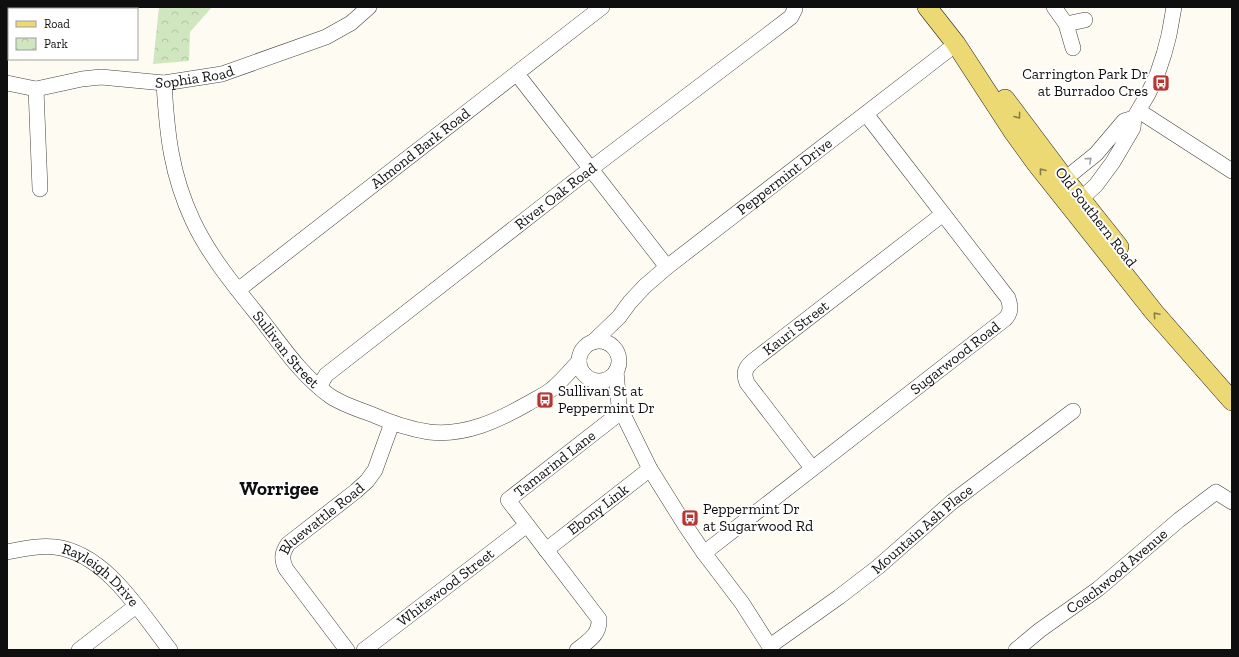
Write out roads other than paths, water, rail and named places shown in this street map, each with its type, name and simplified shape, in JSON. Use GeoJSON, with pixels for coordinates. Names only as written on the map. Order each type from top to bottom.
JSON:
{"type":"FeatureCollection","features":[{"type":"Feature","properties":{"kind":"main road","name":"Old Southern Road"},"geometry":{"type":"LineString","coordinates":[[927,7],[956,44],[1014,133],[1074,200],[1154,312],[1230,398]]}},
{"type":"Feature","properties":{"kind":"main road","name":"Old Southern Road"},"geometry":{"type":"LineString","coordinates":[[956,44],[981,66],[1065,179],[1074,200]]}},
{"type":"Feature","properties":{"kind":"street","name":"Sophia Road"},"geometry":{"type":"LineString","coordinates":[[7,83],[36,89],[82,79],[100,77],[164,83],[222,74],[326,37],[351,23],[369,7]]}},
{"type":"Feature","properties":{"kind":"street","name":"Almond Bark Road"},"geometry":{"type":"LineString","coordinates":[[238,290],[602,7]]}},
{"type":"Feature","properties":{"kind":"street"},"geometry":{"type":"LineString","coordinates":[[1054,7],[1066,24],[1073,48]]}},
{"type":"Feature","properties":{"kind":"street"},"geometry":{"type":"LineString","coordinates":[[1074,200],[1096,185],[1133,128],[1137,114],[1157,75],[1169,35],[1174,7]]}},
{"type":"Feature","properties":{"kind":"street","name":"River Oak Road"},"geometry":{"type":"LineString","coordinates":[[318,387],[326,375],[590,169],[791,17],[794,8]]}},
{"type":"Feature","properties":{"kind":"street"},"geometry":{"type":"LineString","coordinates":[[1066,24],[1085,20]]}},
{"type":"Feature","properties":{"kind":"street","name":"Peppermint Drive"},"geometry":{"type":"LineString","coordinates":[[593,342],[619,317],[630,302],[667,267],[956,44]]}},
{"type":"Feature","properties":{"kind":"street"},"geometry":{"type":"LineString","coordinates":[[517,74],[667,267]]}},
{"type":"Feature","properties":{"kind":"street","name":"Sullivan Street"},"geometry":{"type":"LineString","coordinates":[[164,83],[167,129],[173,166],[182,195],[193,222],[207,246],[238,290],[301,371],[318,387],[342,403],[392,423],[430,432],[453,431],[470,429],[488,424],[507,416],[550,390],[566,376],[579,361]]}},
{"type":"Feature","properties":{"kind":"street"},"geometry":{"type":"LineString","coordinates":[[36,89],[40,189]]}},
{"type":"Feature","properties":{"kind":"street","name":"Sugarwood Road"},"geometry":{"type":"LineString","coordinates":[[704,553],[1005,320],[1009,315],[1010,305],[1008,298],[866,114]]}},
{"type":"Feature","properties":{"kind":"street"},"geometry":{"type":"LineString","coordinates":[[1137,114],[1232,171]]}},
{"type":"Feature","properties":{"kind":"street"},"geometry":{"type":"LineString","coordinates":[[1065,179],[1096,154],[1124,121],[1137,114]]}},
{"type":"Feature","properties":{"kind":"street","name":"Kauri Street"},"geometry":{"type":"LineString","coordinates":[[812,468],[747,383],[744,376],[745,371],[753,361],[943,214]]}},
{"type":"Feature","properties":{"kind":"street"},"geometry":{"type":"LineString","coordinates":[[619,317],[616,351],[619,361],[616,371],[620,409]]}},
{"type":"Feature","properties":{"kind":"street"},"geometry":{"type":"LineString","coordinates":[[616,351],[606,343],[600,341],[593,342],[583,349],[580,355],[579,361],[582,372],[592,380],[620,409],[650,469],[685,525],[742,603],[771,648]]}},
{"type":"Feature","properties":{"kind":"street"},"geometry":{"type":"LineString","coordinates":[[592,380],[607,379],[616,371]]}},
{"type":"Feature","properties":{"kind":"street","name":"Sullivan Street"},"geometry":{"type":"LineString","coordinates":[[550,390],[592,380]]}},
{"type":"Feature","properties":{"kind":"street","name":"Tamarind Lane"},"geometry":{"type":"LineString","coordinates":[[527,525],[508,500],[620,409]]}},
{"type":"Feature","properties":{"kind":"street","name":"Mountain Ash Place"},"geometry":{"type":"LineString","coordinates":[[771,648],[878,567],[952,502],[1073,411]]}},
{"type":"Feature","properties":{"kind":"street","name":"Bluewattle Road"},"geometry":{"type":"LineString","coordinates":[[347,650],[286,569],[282,556],[288,544],[367,481],[375,470],[392,423]]}},
{"type":"Feature","properties":{"kind":"street","name":"Ebony Link"},"geometry":{"type":"LineString","coordinates":[[546,550],[650,469]]}},
{"type":"Feature","properties":{"kind":"street","name":"Coachwood Avenue"},"geometry":{"type":"LineString","coordinates":[[1016,650],[1040,630],[1098,589],[1179,520],[1216,492],[1232,502]]}},
{"type":"Feature","properties":{"kind":"street"},"geometry":{"type":"LineString","coordinates":[[527,525],[599,619],[597,632],[593,638],[577,650]]}},
{"type":"Feature","properties":{"kind":"street","name":"Whitewood Street"},"geometry":{"type":"LineString","coordinates":[[364,650],[527,525]]}},
{"type":"Feature","properties":{"kind":"street","name":"Rayleigh Drive"},"geometry":{"type":"LineString","coordinates":[[7,552],[31,548],[56,547],[71,550],[90,559],[111,576],[124,590],[170,650]]}},
{"type":"Feature","properties":{"kind":"street"},"geometry":{"type":"LineString","coordinates":[[79,650],[136,606]]}},
{"type":"Feature","properties":{"kind":"place","name":"Carrington Park Dr at Burradoo Cres"},"geometry":{"type":"Point","coordinates":[1161,83]}},
{"type":"Feature","properties":{"kind":"place","name":"Sullivan St at Peppermint Dr"},"geometry":{"type":"Point","coordinates":[545,400]}},
{"type":"Feature","properties":{"kind":"place","name":"Peppermint Dr at Sugarwood Rd"},"geometry":{"type":"Point","coordinates":[690,518]}},
{"type":"Feature","properties":{"kind":"district","name":"Worrigee"},"geometry":{"type":"Point","coordinates":[279,488]}}]}
